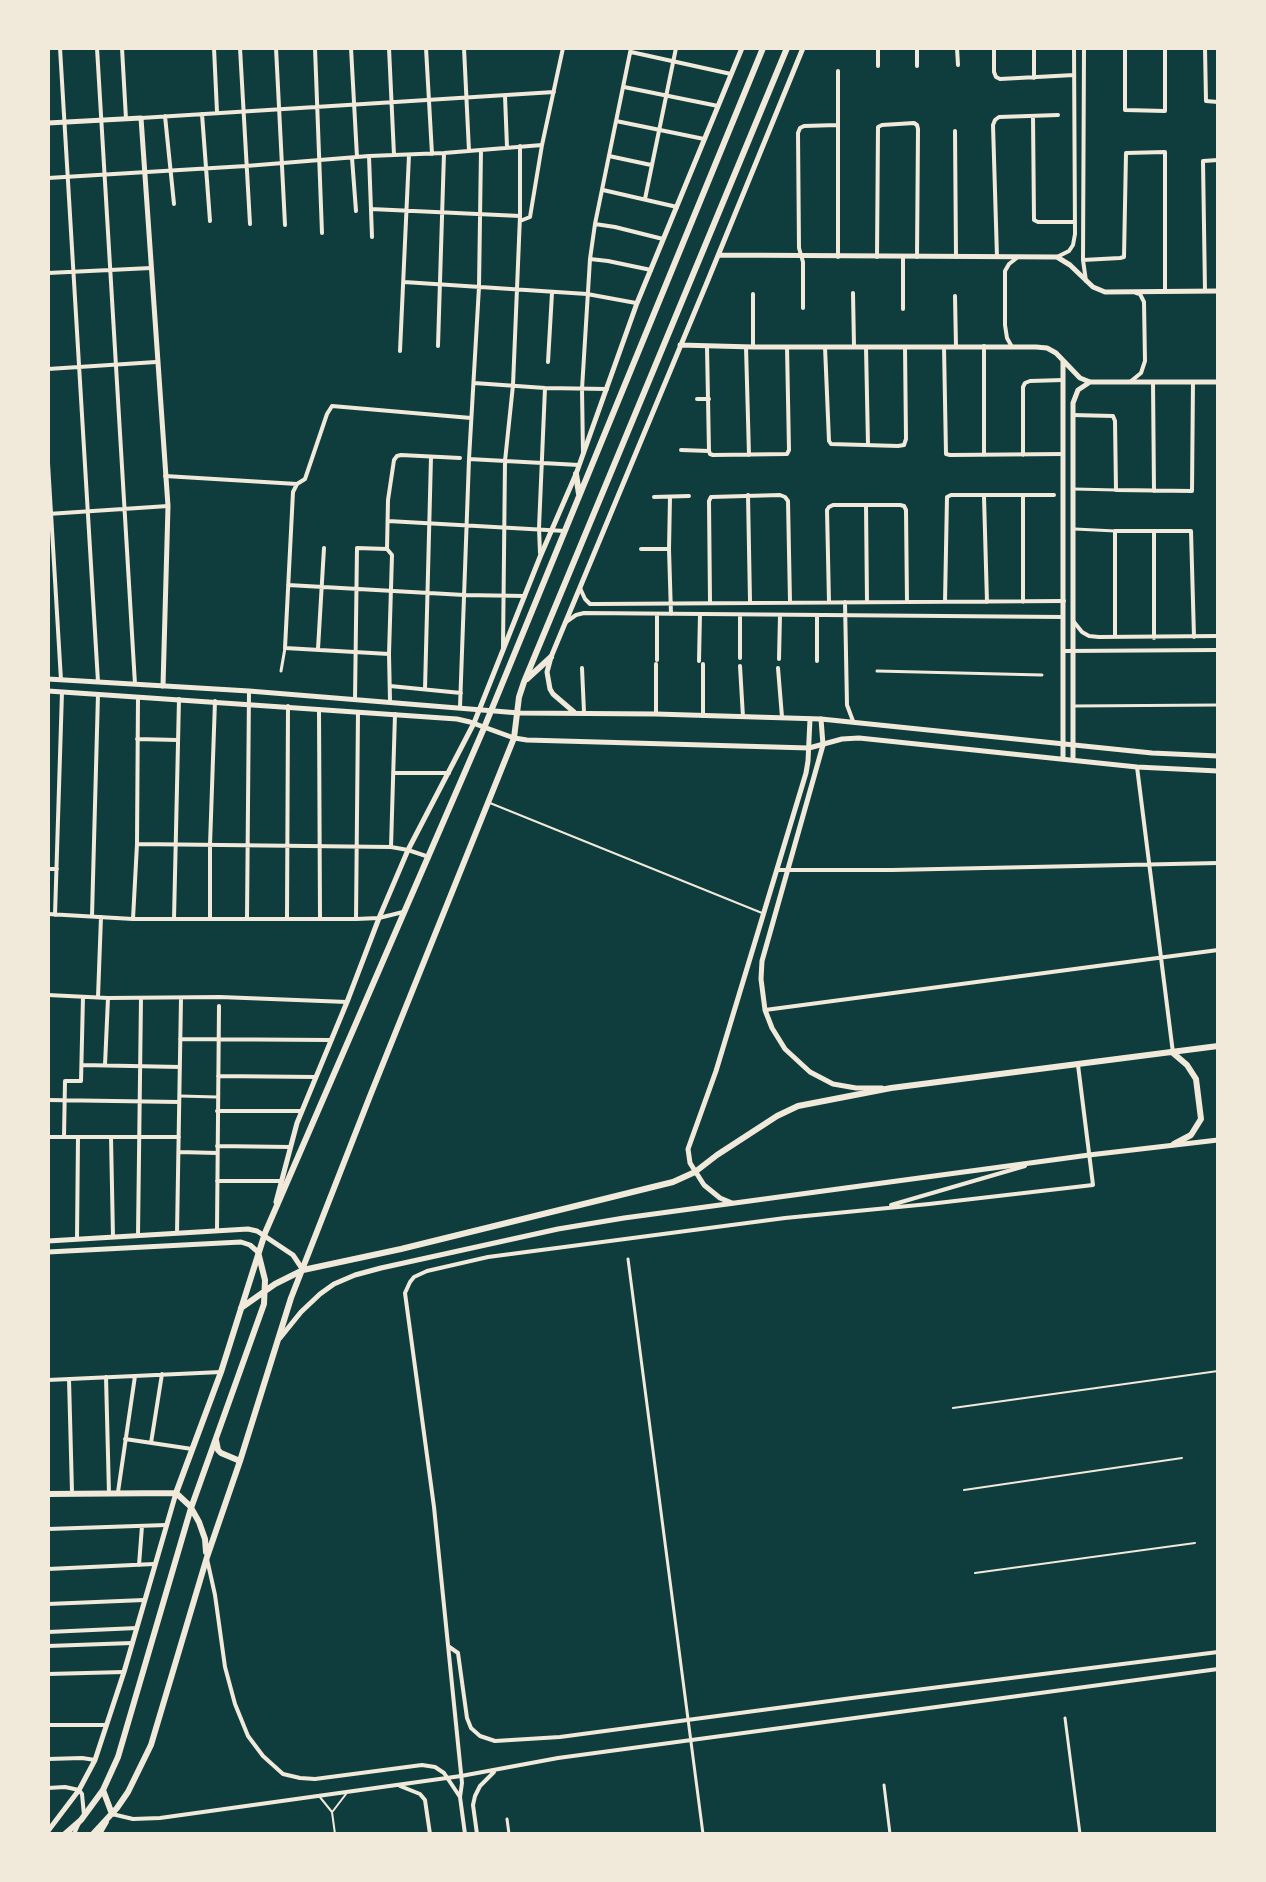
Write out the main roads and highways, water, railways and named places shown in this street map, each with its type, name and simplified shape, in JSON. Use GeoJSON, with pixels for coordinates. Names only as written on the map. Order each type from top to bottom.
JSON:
{"type":"FeatureCollection","features":[{"type":"Feature","properties":{"kind":"main road"},"geometry":{"type":"LineString","coordinates":[[176,1493],[221,1372],[264,1235],[492,710],[763,48]]}},
{"type":"Feature","properties":{"kind":"main road"},"geometry":{"type":"LineString","coordinates":[[93,1834],[134,1783],[151,1745],[207,1557],[303,1270],[514,738],[524,682],[787,48]]}},
{"type":"Feature","properties":{"kind":"main road"},"geometry":{"type":"LineString","coordinates":[[576,474],[579,498]]}},
{"type":"Feature","properties":{"kind":"main road"},"geometry":{"type":"LineString","coordinates":[[524,682],[551,657]]}},
{"type":"Feature","properties":{"kind":"main road"},"geometry":{"type":"LineString","coordinates":[[240,1308],[303,1270],[673,1182],[695,1172],[757,1129],[798,1106],[891,1088],[1218,1046]]}},
{"type":"Feature","properties":{"kind":"main road"},"geometry":{"type":"LineString","coordinates":[[1173,1053],[1187,1065],[1196,1079],[1201,1119],[1191,1135],[1174,1144]]}},
{"type":"Feature","properties":{"kind":"main road"},"geometry":{"type":"LineString","coordinates":[[65,1834],[82,1818],[103,1790],[118,1757],[191,1508],[262,1311],[266,1290],[258,1252]]}},
{"type":"Feature","properties":{"kind":"main road"},"geometry":{"type":"LineString","coordinates":[[216,1437],[221,1453],[240,1461]]}},
{"type":"Feature","properties":{"kind":"main road"},"geometry":{"type":"LineString","coordinates":[[48,1494],[176,1493],[191,1508],[203,1530],[207,1557]]}},
{"type":"Feature","properties":{"kind":"main road"},"geometry":{"type":"LineString","coordinates":[[103,1790],[112,1814]]}}]}
